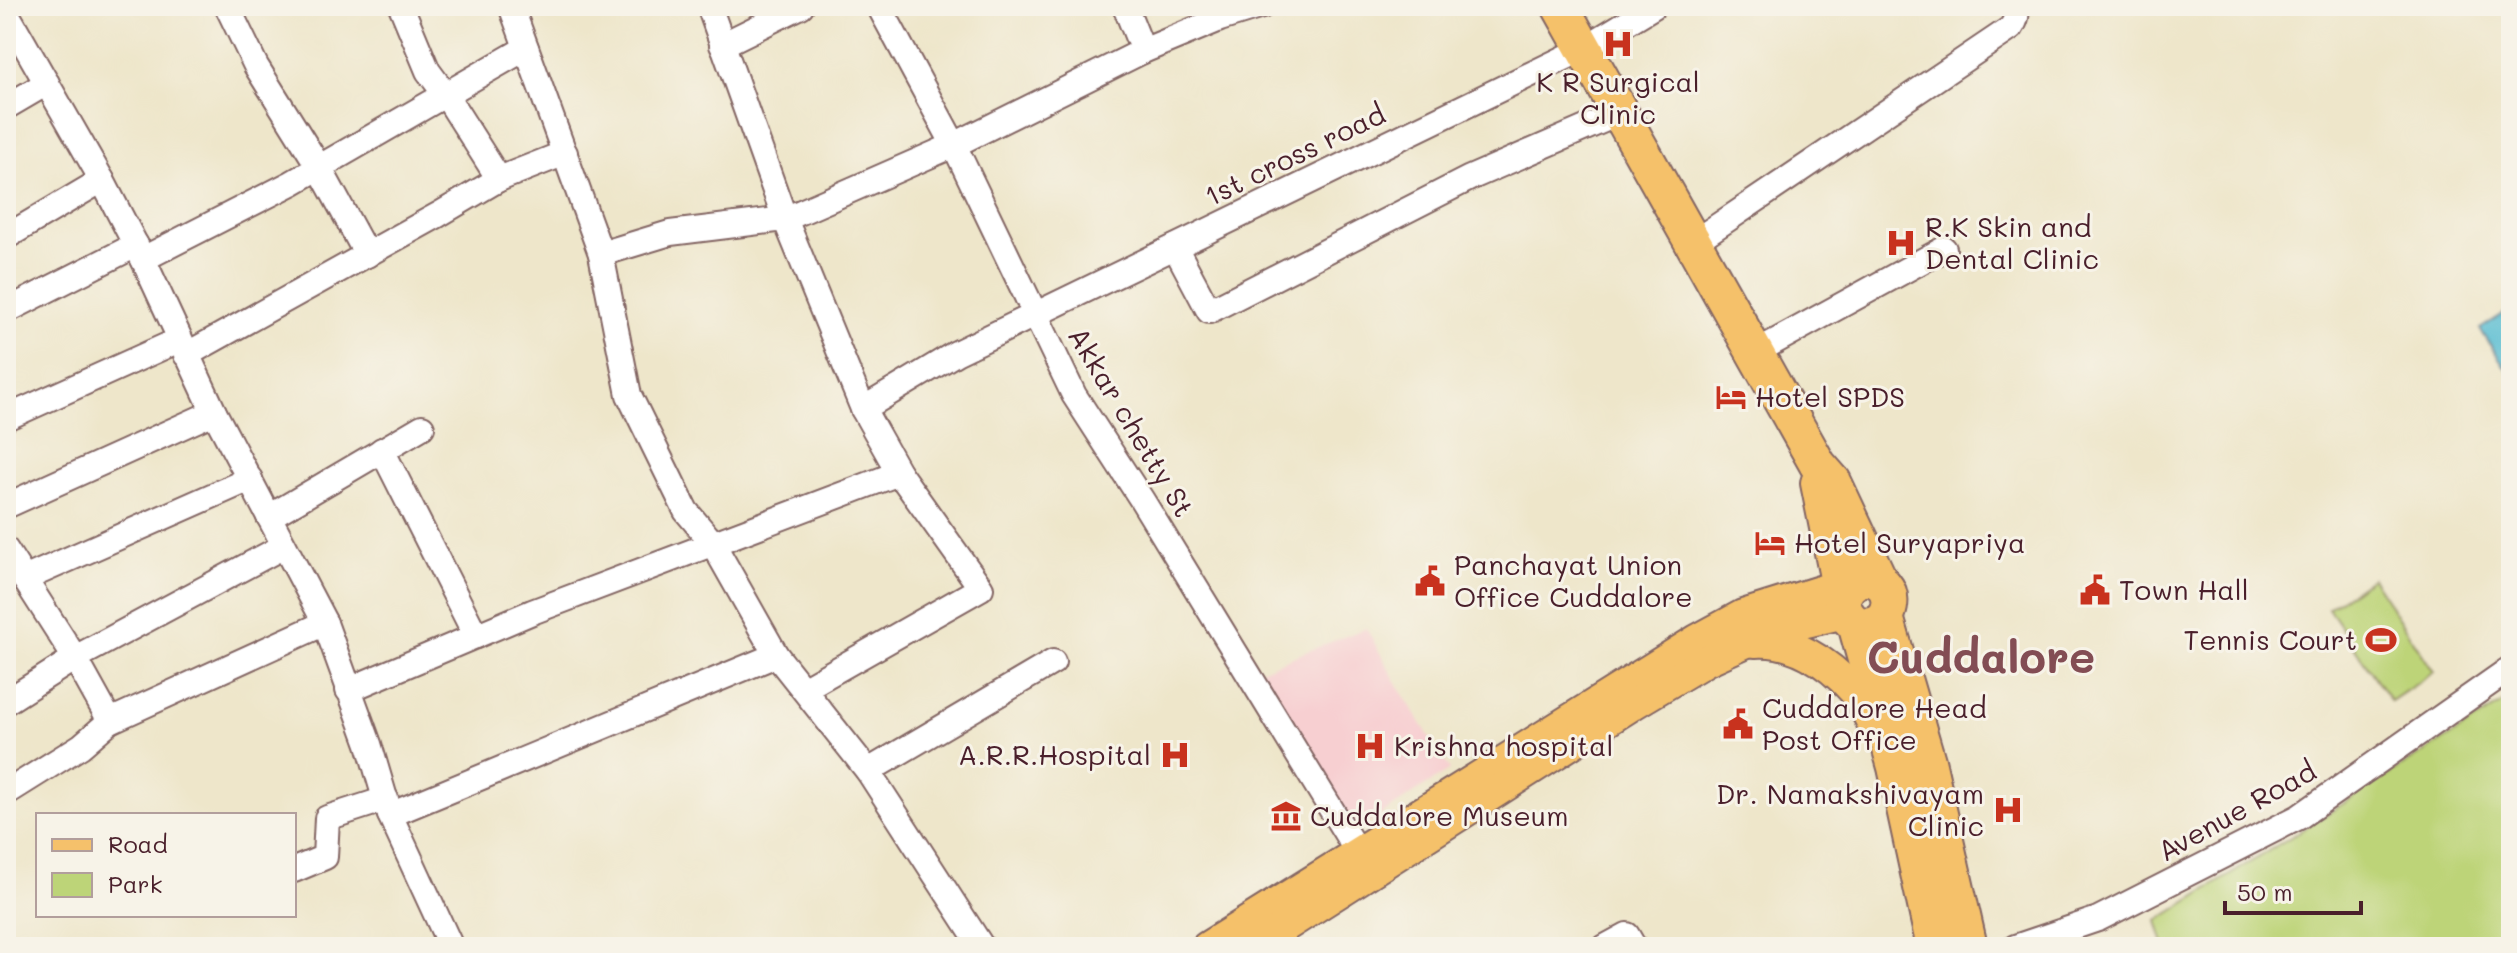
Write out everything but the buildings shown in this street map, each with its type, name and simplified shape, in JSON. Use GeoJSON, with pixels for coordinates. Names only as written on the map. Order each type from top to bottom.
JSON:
{"type":"FeatureCollection","features":[{"type":"Feature","properties":{"kind":"highway"},"geometry":{"type":"LineString","coordinates":[[1560,6],[1818,465],[1833,482],[1935,947]]}},
{"type":"Feature","properties":{"kind":"highway"},"geometry":{"type":"LineString","coordinates":[[1818,465],[1819,489],[1829,537],[1927,761],[1969,947]]}},
{"type":"Feature","properties":{"kind":"main road"},"geometry":{"type":"LineString","coordinates":[[1743,629],[1812,574],[1829,537]]}},
{"type":"Feature","properties":{"kind":"main road"},"geometry":{"type":"LineString","coordinates":[[1253,947],[1364,863],[1697,640],[1858,599]]}},
{"type":"Feature","properties":{"kind":"main road"},"geometry":{"type":"LineString","coordinates":[[1743,629],[1768,641],[1797,648],[1827,666],[1855,692],[1896,767]]}},
{"type":"Feature","properties":{"kind":"main road"},"geometry":{"type":"LineString","coordinates":[[1207,947],[1364,863]]}},
{"type":"Feature","properties":{"kind":"street"},"geometry":{"type":"LineString","coordinates":[[227,6],[256,66],[319,167],[367,255]]}},
{"type":"Feature","properties":{"kind":"street"},"geometry":{"type":"LineString","coordinates":[[401,6],[428,71],[499,179]]}},
{"type":"Feature","properties":{"kind":"street"},"geometry":{"type":"LineString","coordinates":[[511,6],[601,254],[629,395],[686,511],[712,542],[776,655],[868,771],[982,947]]}},
{"type":"Feature","properties":{"kind":"street"},"geometry":{"type":"LineString","coordinates":[[709,6],[785,219],[863,409],[899,473],[981,588],[805,688]]}},
{"type":"Feature","properties":{"kind":"street"},"geometry":{"type":"LineString","coordinates":[[722,45],[801,6]]}},
{"type":"Feature","properties":{"kind":"street","name":"Akkar chetty St"},"geometry":{"type":"LineString","coordinates":[[879,6],[954,145],[1074,395],[1142,500],[1364,863]]}},
{"type":"Feature","properties":{"kind":"street"},"geometry":{"type":"LineString","coordinates":[[1125,6],[1143,51]]}},
{"type":"Feature","properties":{"kind":"street"},"geometry":{"type":"LineString","coordinates":[[601,254],[670,233],[785,219],[954,145],[1143,51],[1220,19],[1262,6]]}},
{"type":"Feature","properties":{"kind":"street","name":"1st cross road"},"geometry":{"type":"LineString","coordinates":[[863,409],[956,353],[1583,49],[1654,6]]}},
{"type":"Feature","properties":{"kind":"street"},"geometry":{"type":"LineString","coordinates":[[1694,242],[2011,28],[2016,21],[2015,6]]}},
{"type":"Feature","properties":{"kind":"street"},"geometry":{"type":"LineString","coordinates":[[6,12],[140,252],[214,412],[325,623],[369,744],[388,807],[451,947]]}},
{"type":"Feature","properties":{"kind":"street"},"geometry":{"type":"LineString","coordinates":[[6,311],[140,252],[319,167],[526,48]]}},
{"type":"Feature","properties":{"kind":"street"},"geometry":{"type":"LineString","coordinates":[[6,107],[47,83]]}},
{"type":"Feature","properties":{"kind":"street"},"geometry":{"type":"LineString","coordinates":[[1175,247],[1209,311],[1470,178],[1620,113]]}},
{"type":"Feature","properties":{"kind":"street"},"geometry":{"type":"LineString","coordinates":[[6,418],[182,347],[367,255],[499,179],[565,153]]}},
{"type":"Feature","properties":{"kind":"street"},"geometry":{"type":"LineString","coordinates":[[6,237],[102,180]]}},
{"type":"Feature","properties":{"kind":"street"},"geometry":{"type":"LineString","coordinates":[[1756,352],[1944,249]]}},
{"type":"Feature","properties":{"kind":"street"},"geometry":{"type":"LineString","coordinates":[[6,506],[214,412]]}},
{"type":"Feature","properties":{"kind":"street"},"geometry":{"type":"LineString","coordinates":[[269,517],[422,427]]}},
{"type":"Feature","properties":{"kind":"street"},"geometry":{"type":"LineString","coordinates":[[382,450],[476,636]]}},
{"type":"Feature","properties":{"kind":"street"},"geometry":{"type":"LineString","coordinates":[[348,690],[712,542],[899,473]]}},
{"type":"Feature","properties":{"kind":"street"},"geometry":{"type":"LineString","coordinates":[[110,721],[75,658],[13,568],[250,479]]}},
{"type":"Feature","properties":{"kind":"street"},"geometry":{"type":"LineString","coordinates":[[6,702],[75,658],[284,546]]}},
{"type":"Feature","properties":{"kind":"street"},"geometry":{"type":"LineString","coordinates":[[6,793],[81,746],[110,721],[325,623]]}},
{"type":"Feature","properties":{"kind":"street"},"geometry":{"type":"LineString","coordinates":[[296,869],[325,857],[327,818],[388,807],[776,655]]}},
{"type":"Feature","properties":{"kind":"street"},"geometry":{"type":"LineString","coordinates":[[868,771],[1053,662]]}},
{"type":"Feature","properties":{"kind":"street","name":"Avenue Road"},"geometry":{"type":"LineString","coordinates":[[2015,947],[2098,919],[2299,817],[2511,668]]}},
{"type":"Feature","properties":{"kind":"street"},"geometry":{"type":"LineString","coordinates":[[1605,947],[1627,935],[1634,947]]}},
{"type":"Feature","properties":{"kind":"shaded area","name":"Krishna hospital"},"geometry":{"type":"Polygon","coordinates":[[[1366,628],[1450,770],[1356,831],[1260,670],[1366,628]]]}},
{"type":"Feature","properties":{"kind":"green space","name":"Tennis Court"},"geometry":{"type":"Polygon","coordinates":[[[2372,578],[2434,672],[2391,701],[2328,608],[2372,578]]]}},
{"type":"Feature","properties":{"kind":"green space"},"geometry":{"type":"Polygon","coordinates":[[[2511,698],[2511,947],[2165,947],[2157,921],[2511,698]]]}},
{"type":"Feature","properties":{"kind":"water"},"geometry":{"type":"Polygon","coordinates":[[[2511,309],[2511,376],[2480,329],[2511,309]]]}},
{"type":"Feature","properties":{"kind":"place","name":"K R Surgical Clinic"},"geometry":{"type":"Point","coordinates":[1618,44]}},
{"type":"Feature","properties":{"kind":"place","name":"R.K Skin and Dental Clinic"},"geometry":{"type":"Point","coordinates":[1901,243]}},
{"type":"Feature","properties":{"kind":"place","name":"Hotel SPDS"},"geometry":{"type":"Point","coordinates":[1731,397]}},
{"type":"Feature","properties":{"kind":"place","name":"Hotel Suryapriya"},"geometry":{"type":"Point","coordinates":[1770,543]}},
{"type":"Feature","properties":{"kind":"place","name":"Panchayat Union Office Cuddalore"},"geometry":{"type":"Point","coordinates":[1430,581]}},
{"type":"Feature","properties":{"kind":"place","name":"Town Hall"},"geometry":{"type":"Point","coordinates":[2095,590]}},
{"type":"Feature","properties":{"kind":"place","name":"Tennis Court"},"geometry":{"type":"Point","coordinates":[2381,640]}},
{"type":"Feature","properties":{"kind":"place","name":"Cuddalore Head Post Office"},"geometry":{"type":"Point","coordinates":[1738,724]}},
{"type":"Feature","properties":{"kind":"place","name":"Krishna hospital"},"geometry":{"type":"Point","coordinates":[1370,746]}},
{"type":"Feature","properties":{"kind":"place","name":"A.R.R.Hospital"},"geometry":{"type":"Point","coordinates":[1175,755]}},
{"type":"Feature","properties":{"kind":"place","name":"Dr. Namakshivayam Clinic"},"geometry":{"type":"Point","coordinates":[2008,810]}},
{"type":"Feature","properties":{"kind":"place","name":"Cuddalore Museum"},"geometry":{"type":"Point","coordinates":[1286,816]}},
{"type":"Feature","properties":{"kind":"district","name":"Cuddalore"},"geometry":{"type":"Point","coordinates":[1981,658]}}]}
